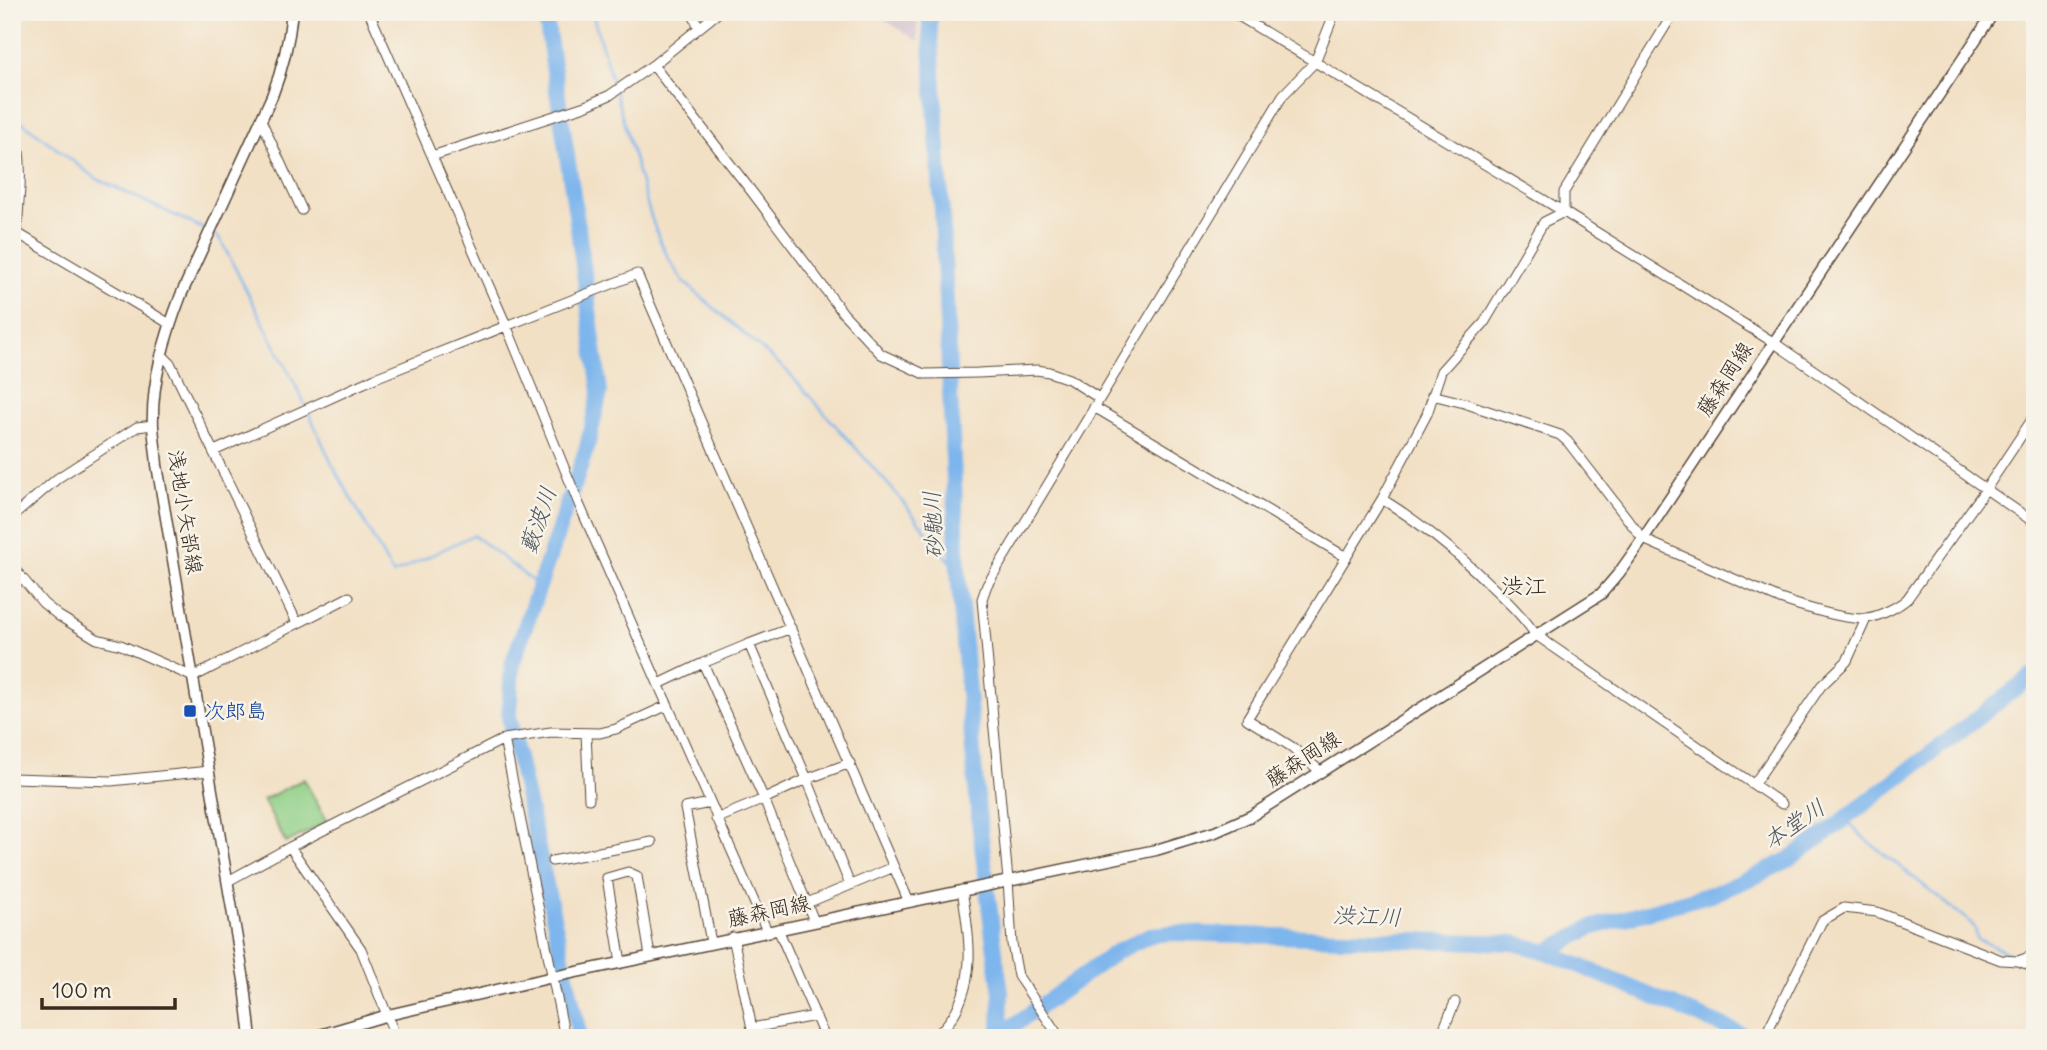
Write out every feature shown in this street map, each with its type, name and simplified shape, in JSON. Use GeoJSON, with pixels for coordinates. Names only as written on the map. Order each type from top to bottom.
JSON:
{"type":"FeatureCollection","features":[{"type":"Feature","properties":{"kind":"main road","name":"浅地小矢部線"},"geometry":{"type":"LineString","coordinates":[[251,1038],[228,881],[157,465],[153,425],[161,354],[170,324],[283,68],[292,12]]}},
{"type":"Feature","properties":{"kind":"main road","name":"藤森岡線"},"geometry":{"type":"LineString","coordinates":[[310,1038],[388,1015],[553,976],[1156,850],[1215,832],[1251,816],[1601,594],[1643,539],[1994,12]]}},
{"type":"Feature","properties":{"kind":"street"},"geometry":{"type":"LineString","coordinates":[[369,12],[716,819],[825,1038]]}},
{"type":"Feature","properties":{"kind":"street"},"geometry":{"type":"LineString","coordinates":[[692,12],[699,28]]}},
{"type":"Feature","properties":{"kind":"street"},"geometry":{"type":"LineString","coordinates":[[432,156],[610,96],[719,12]]}},
{"type":"Feature","properties":{"kind":"street"},"geometry":{"type":"LineString","coordinates":[[1232,12],[1564,212],[1773,342],[2035,523]]}},
{"type":"Feature","properties":{"kind":"street"},"geometry":{"type":"LineString","coordinates":[[1060,1038],[1018,976],[1012,944],[982,599],[987,585],[1283,94],[1315,62],[1335,12]]}},
{"type":"Feature","properties":{"kind":"street"},"geometry":{"type":"LineString","coordinates":[[1564,212],[1564,192],[1674,12]]}},
{"type":"Feature","properties":{"kind":"street"},"geometry":{"type":"LineString","coordinates":[[653,65],[843,313],[881,354],[924,373],[1037,370],[1069,379],[1097,403],[1346,557]]}},
{"type":"Feature","properties":{"kind":"street"},"geometry":{"type":"LineString","coordinates":[[12,118],[21,159],[22,181],[12,245]]}},
{"type":"Feature","properties":{"kind":"street"},"geometry":{"type":"LineString","coordinates":[[261,120],[302,210]]}},
{"type":"Feature","properties":{"kind":"street"},"geometry":{"type":"LineString","coordinates":[[1320,771],[1292,747],[1247,719],[1382,499],[1427,414],[1441,371],[1484,323],[1544,222],[1564,212]]}},
{"type":"Feature","properties":{"kind":"street"},"geometry":{"type":"LineString","coordinates":[[15,233],[170,324]]}},
{"type":"Feature","properties":{"kind":"street"},"geometry":{"type":"LineString","coordinates":[[214,451],[375,377],[637,274],[909,902]]}},
{"type":"Feature","properties":{"kind":"street"},"geometry":{"type":"LineString","coordinates":[[161,354],[170,363],[296,623]]}},
{"type":"Feature","properties":{"kind":"street"},"geometry":{"type":"LineString","coordinates":[[1432,395],[1560,435],[1643,539],[1780,599],[1803,607],[1866,619],[1895,607],[1907,598],[1986,489],[2035,415]]}},
{"type":"Feature","properties":{"kind":"street"},"geometry":{"type":"LineString","coordinates":[[12,517],[58,478],[136,427],[153,425]]}},
{"type":"Feature","properties":{"kind":"street"},"geometry":{"type":"LineString","coordinates":[[1382,499],[1416,520],[1457,553],[1518,611],[1536,635],[1782,804]]}},
{"type":"Feature","properties":{"kind":"street"},"geometry":{"type":"LineString","coordinates":[[12,566],[43,603],[78,628],[97,639],[121,645],[193,677],[349,597]]}},
{"type":"Feature","properties":{"kind":"street"},"geometry":{"type":"LineString","coordinates":[[1754,784],[1821,686],[1847,661],[1866,619]]}},
{"type":"Feature","properties":{"kind":"street"},"geometry":{"type":"LineString","coordinates":[[659,684],[703,663],[791,628]]}},
{"type":"Feature","properties":{"kind":"street"},"geometry":{"type":"LineString","coordinates":[[749,644],[850,886]]}},
{"type":"Feature","properties":{"kind":"street"},"geometry":{"type":"LineString","coordinates":[[703,663],[764,799],[814,921]]}},
{"type":"Feature","properties":{"kind":"street"},"geometry":{"type":"LineString","coordinates":[[228,881],[504,739],[526,734],[600,733],[616,729],[668,705]]}},
{"type":"Feature","properties":{"kind":"street"},"geometry":{"type":"LineString","coordinates":[[586,733],[589,799]]}},
{"type":"Feature","properties":{"kind":"street"},"geometry":{"type":"LineString","coordinates":[[504,739],[565,1038]]}},
{"type":"Feature","properties":{"kind":"street"},"geometry":{"type":"LineString","coordinates":[[716,819],[850,763]]}},
{"type":"Feature","properties":{"kind":"street"},"geometry":{"type":"LineString","coordinates":[[12,778],[111,782],[209,771]]}},
{"type":"Feature","properties":{"kind":"street"},"geometry":{"type":"LineString","coordinates":[[710,803],[685,808],[711,942]]}},
{"type":"Feature","properties":{"kind":"street"},"geometry":{"type":"LineString","coordinates":[[552,861],[652,842]]}},
{"type":"Feature","properties":{"kind":"street"},"geometry":{"type":"LineString","coordinates":[[290,847],[361,949],[396,1038]]}},
{"type":"Feature","properties":{"kind":"street"},"geometry":{"type":"LineString","coordinates":[[807,904],[894,867]]}},
{"type":"Feature","properties":{"kind":"street"},"geometry":{"type":"LineString","coordinates":[[621,962],[607,878],[628,872],[637,876],[650,956]]}},
{"type":"Feature","properties":{"kind":"street"},"geometry":{"type":"LineString","coordinates":[[935,1038],[953,1016],[966,988],[970,959],[962,890]]}},
{"type":"Feature","properties":{"kind":"street"},"geometry":{"type":"LineString","coordinates":[[1764,1038],[1822,921],[1844,908],[1877,912],[2001,960],[2018,961],[2035,967]]}},
{"type":"Feature","properties":{"kind":"street"},"geometry":{"type":"LineString","coordinates":[[733,937],[753,1033],[815,1016]]}},
{"type":"Feature","properties":{"kind":"street"},"geometry":{"type":"LineString","coordinates":[[2018,961],[2035,955]]}},
{"type":"Feature","properties":{"kind":"street"},"geometry":{"type":"LineString","coordinates":[[1440,1038],[1455,1002]]}},
{"type":"Feature","properties":{"kind":"shaded area"},"geometry":{"type":"Polygon","coordinates":[[[872,12],[917,12],[918,41],[872,12]]]}},
{"type":"Feature","properties":{"kind":"green space"},"geometry":{"type":"Polygon","coordinates":[[[304,779],[327,822],[286,843],[263,800],[304,779]]]}},
{"type":"Feature","properties":{"kind":"waterway","name":"藪波川"},"geometry":{"type":"LineString","coordinates":[[545,12],[600,392],[587,447],[512,665],[509,717],[580,1038]]}},
{"type":"Feature","properties":{"kind":"waterway"},"geometry":{"type":"LineString","coordinates":[[592,12],[651,217],[673,266],[683,281],[787,371],[894,491],[958,571]]}},
{"type":"Feature","properties":{"kind":"waterway","name":"砂馳川"},"geometry":{"type":"LineString","coordinates":[[929,12],[942,211],[958,571],[978,812],[1001,993],[1000,1034]]}},
{"type":"Feature","properties":{"kind":"waterway"},"geometry":{"type":"LineString","coordinates":[[12,90],[17,118],[95,178],[206,230]]}},
{"type":"Feature","properties":{"kind":"waterway"},"geometry":{"type":"LineString","coordinates":[[212,233],[220,239],[302,398],[332,464],[393,574],[473,535],[539,586]]}},
{"type":"Feature","properties":{"kind":"waterway","name":"本堂川"},"geometry":{"type":"LineString","coordinates":[[1547,952],[1590,928],[1715,893],[1788,860],[2035,674]]}},
{"type":"Feature","properties":{"kind":"waterway"},"geometry":{"type":"LineString","coordinates":[[1844,819],[1865,839],[1970,922],[1975,928],[1977,939],[2013,955]]}},
{"type":"Feature","properties":{"kind":"waterway","name":"渋江川"},"geometry":{"type":"LineString","coordinates":[[996,1038],[1116,952],[1150,935],[1172,933],[1514,943],[1547,952],[1751,1038]]}},
{"type":"Feature","properties":{"kind":"place","name":"次郎島"},"geometry":{"type":"Point","coordinates":[190,711]}},
{"type":"Feature","properties":{"kind":"district","name":"渋江"},"geometry":{"type":"Point","coordinates":[1524,586]}}]}
